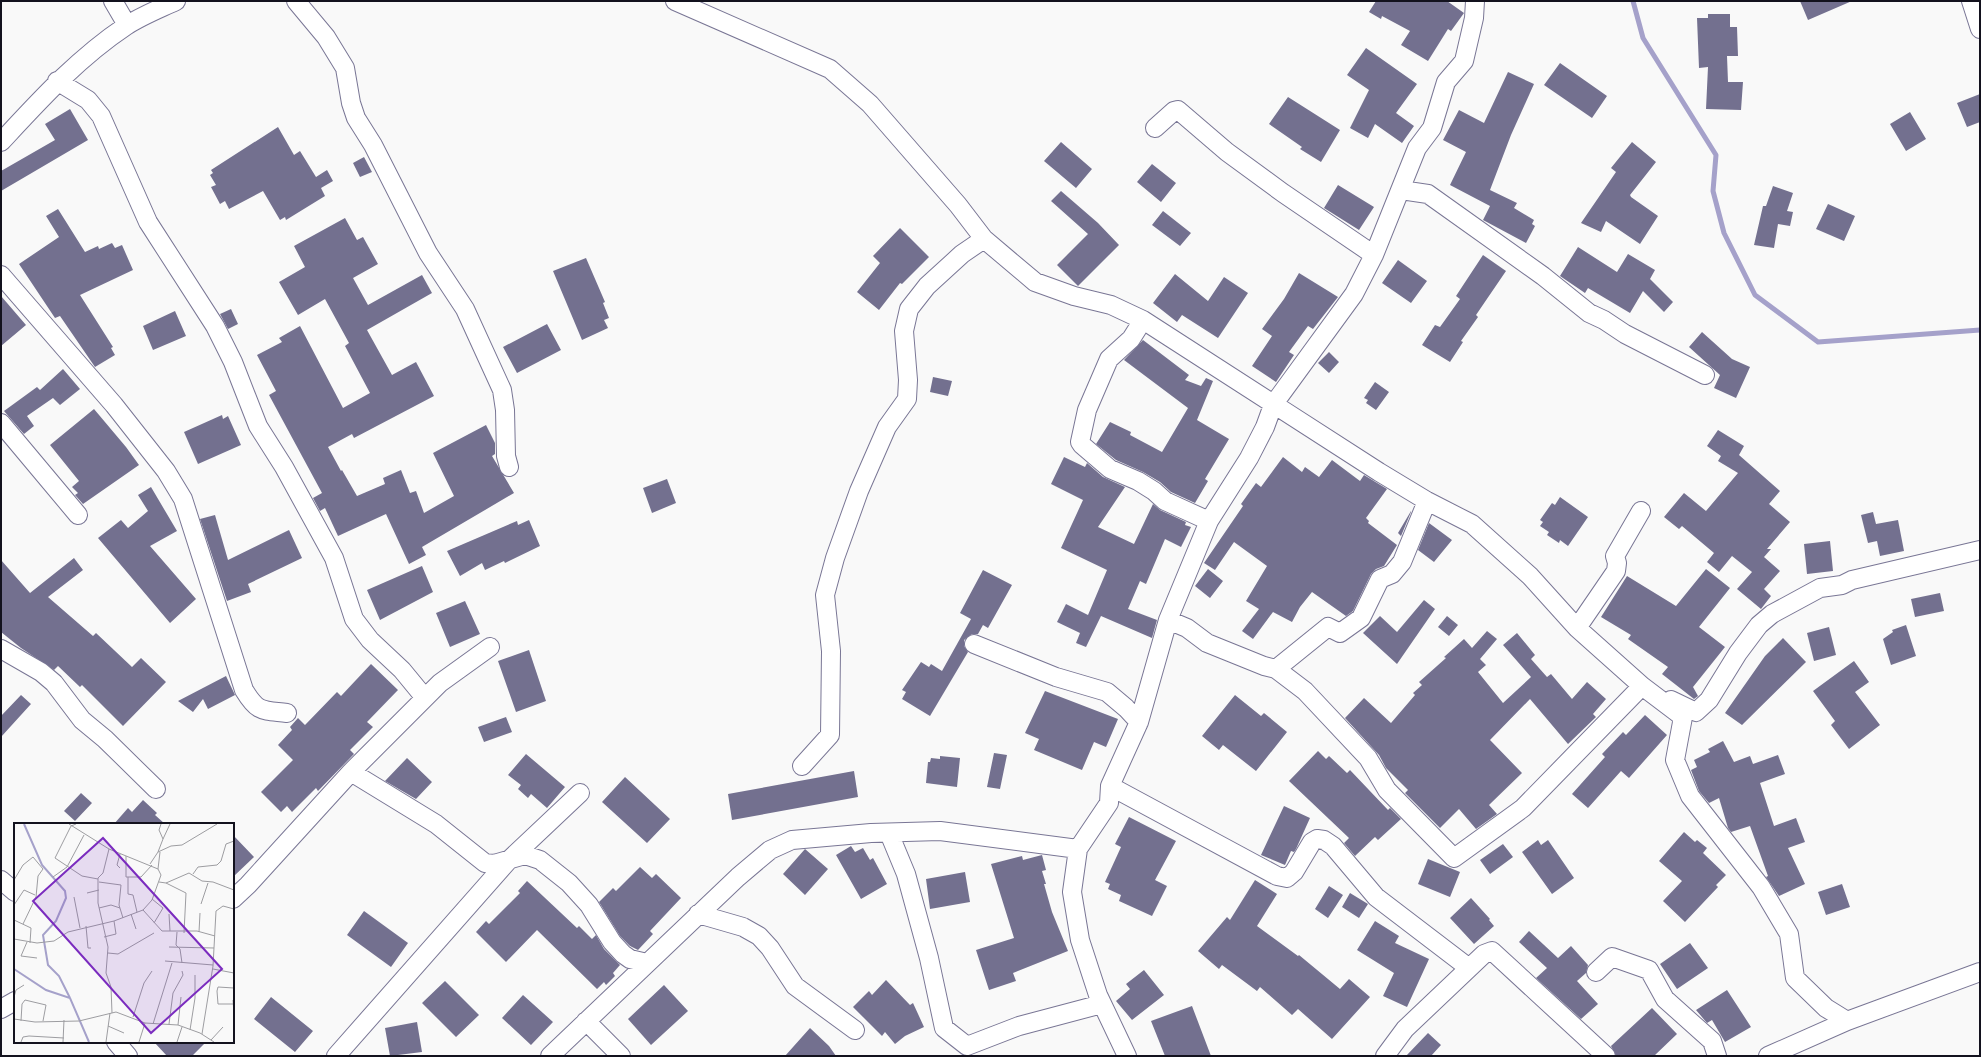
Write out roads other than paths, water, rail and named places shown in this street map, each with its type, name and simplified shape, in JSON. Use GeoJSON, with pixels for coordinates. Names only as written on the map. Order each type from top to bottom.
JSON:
{"type":"FeatureCollection","features":[{"type":"Feature","properties":{"kind":"street"},"geometry":{"type":"LineString","coordinates":[[113,1],[127,25]]}},
{"type":"Feature","properties":{"kind":"street"},"geometry":{"type":"LineString","coordinates":[[1,142],[57,81],[127,25],[176,1]]}},
{"type":"Feature","properties":{"kind":"street"},"geometry":{"type":"LineString","coordinates":[[296,1],[326,37],[344,68],[351,103],[356,118],[373,145],[428,253],[465,309],[502,390],[505,410],[506,456],[509,467]]}},
{"type":"Feature","properties":{"kind":"street"},"geometry":{"type":"LineString","coordinates":[[675,1],[830,69],[870,104],[958,205],[984,239],[1035,282],[1074,296],[1112,305],[1142,320],[1273,405],[1427,501],[1472,524],[1530,576],[1577,628],[1642,686],[1683,717],[1675,760],[1690,796],[1761,887],[1789,934],[1795,978],[1826,1008],[1847,1021]]}},
{"type":"Feature","properties":{"kind":"street"},"geometry":{"type":"LineString","coordinates":[[1127,1056],[1102,1004],[1080,940],[1072,892],[1078,849],[1109,802],[1110,786],[1139,722],[1168,620],[1209,522],[1249,458],[1265,427],[1273,405],[1354,294],[1374,255],[1417,148],[1432,128],[1446,82],[1464,61],[1474,18],[1476,1]]}},
{"type":"Feature","properties":{"kind":"street"},"geometry":{"type":"LineString","coordinates":[[1971,1],[1980,29]]}},
{"type":"Feature","properties":{"kind":"street"},"geometry":{"type":"LineString","coordinates":[[57,81],[88,100],[101,116],[148,222],[215,326],[233,362],[258,426],[284,466],[334,558],[354,619],[370,640],[402,670],[424,698]]}},
{"type":"Feature","properties":{"kind":"street"},"geometry":{"type":"LineString","coordinates":[[1155,128],[1174,110],[1178,110],[1233,156],[1283,193],[1374,255]]}},
{"type":"Feature","properties":{"kind":"street"},"geometry":{"type":"LineString","coordinates":[[1401,190],[1428,194],[1543,276],[1588,313],[1604,320],[1625,334],[1705,375]]}},
{"type":"Feature","properties":{"kind":"street"},"geometry":{"type":"LineString","coordinates":[[802,766],[830,736],[832,651],[825,595],[835,558],[858,491],[887,427],[907,400],[908,380],[904,332],[909,309],[928,286],[962,254],[984,239]]}},
{"type":"Feature","properties":{"kind":"street"},"geometry":{"type":"LineString","coordinates":[[1,275],[75,358],[166,471],[183,499],[244,690],[252,703],[259,709],[287,714]]}},
{"type":"Feature","properties":{"kind":"street"},"geometry":{"type":"LineString","coordinates":[[1142,320],[1131,339],[1109,359],[1087,410],[1080,442],[1110,469],[1138,481],[1154,491],[1165,501],[1209,522]]}},
{"type":"Feature","properties":{"kind":"street"},"geometry":{"type":"LineString","coordinates":[[1,423],[78,515]]}},
{"type":"Feature","properties":{"kind":"street"},"geometry":{"type":"LineString","coordinates":[[1276,669],[1328,627],[1340,633],[1361,618],[1380,579],[1392,574],[1402,562],[1427,501]]}},
{"type":"Feature","properties":{"kind":"street"},"geometry":{"type":"LineString","coordinates":[[1577,628],[1616,571],[1617,563],[1615,556],[1641,511]]}},
{"type":"Feature","properties":{"kind":"street"},"geometry":{"type":"LineString","coordinates":[[1642,686],[1696,712],[1710,700],[1738,653],[1759,625],[1772,614],[1820,588],[1842,585],[1852,580],[1980,550]]}},
{"type":"Feature","properties":{"kind":"street"},"geometry":{"type":"LineString","coordinates":[[1168,620],[1187,628],[1207,643],[1264,666],[1276,669],[1305,691],[1368,758],[1387,790],[1454,858],[1523,808],[1642,686]]}},
{"type":"Feature","properties":{"kind":"street"},"geometry":{"type":"LineString","coordinates":[[974,644],[1056,678],[1107,692],[1126,708],[1139,722]]}},
{"type":"Feature","properties":{"kind":"street"},"geometry":{"type":"LineString","coordinates":[[234,898],[248,885],[351,772],[424,698],[455,671],[490,647]]}},
{"type":"Feature","properties":{"kind":"street"},"geometry":{"type":"LineString","coordinates":[[1,649],[41,672],[54,683],[82,720],[105,739],[156,789]]}},
{"type":"Feature","properties":{"kind":"street"},"geometry":{"type":"LineString","coordinates":[[351,772],[436,824],[485,863],[494,864],[508,861],[525,854],[540,860],[569,883],[589,905],[612,942],[623,954],[630,959],[647,963]]}},
{"type":"Feature","properties":{"kind":"street"},"geometry":{"type":"LineString","coordinates":[[1110,786],[1277,876],[1287,878],[1294,872],[1312,842],[1317,839],[1324,840],[1333,846],[1376,897],[1469,968]]}},
{"type":"Feature","properties":{"kind":"street"},"geometry":{"type":"LineString","coordinates":[[336,1056],[508,861],[580,793]]}},
{"type":"Feature","properties":{"kind":"street"},"geometry":{"type":"LineString","coordinates":[[550,1056],[698,914],[770,850],[792,840],[889,832],[940,832],[1078,849]]}},
{"type":"Feature","properties":{"kind":"street"},"geometry":{"type":"LineString","coordinates":[[889,832],[906,874],[929,958],[944,1028],[967,1046],[1018,1026],[1102,1004]]}},
{"type":"Feature","properties":{"kind":"street"},"geometry":{"type":"LineString","coordinates":[[1,880],[14,891]]}},
{"type":"Feature","properties":{"kind":"street"},"geometry":{"type":"LineString","coordinates":[[698,914],[743,927],[759,936],[770,948],[795,986],[855,1030]]}},
{"type":"Feature","properties":{"kind":"street"},"geometry":{"type":"LineString","coordinates":[[1385,1056],[1405,1029],[1484,954],[1492,951],[1606,1056]]}},
{"type":"Feature","properties":{"kind":"street"},"geometry":{"type":"LineString","coordinates":[[1596,972],[1612,957],[1649,970],[1665,999],[1712,1041],[1717,1056]]}},
{"type":"Feature","properties":{"kind":"street"},"geometry":{"type":"LineString","coordinates":[[1768,1056],[1847,1021],[1980,972]]}},
{"type":"Feature","properties":{"kind":"street"},"geometry":{"type":"LineString","coordinates":[[1,1009],[14,1002]]}},
{"type":"Feature","properties":{"kind":"street"},"geometry":{"type":"LineString","coordinates":[[586,1022],[621,1056]]}},
{"type":"Feature","properties":{"kind":"street"},"geometry":{"type":"LineString","coordinates":[[117,1043],[128,1056]]}},
{"type":"Feature","properties":{"kind":"waterway"},"geometry":{"type":"LineString","coordinates":[[1633,1],[1643,38],[1716,155],[1713,191],[1724,233],[1755,295],[1818,342],[1980,330]]}}]}
